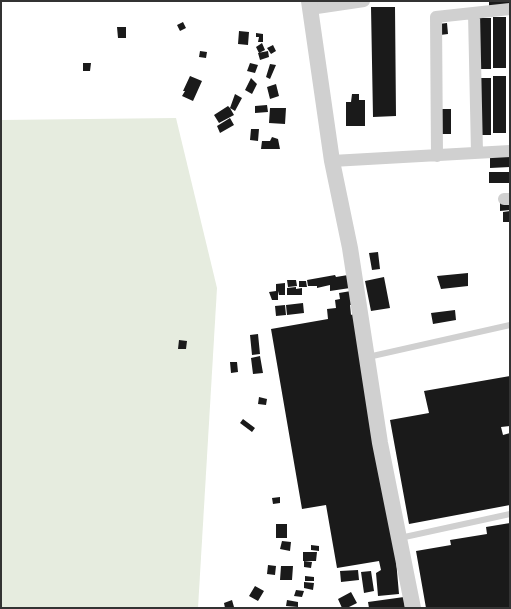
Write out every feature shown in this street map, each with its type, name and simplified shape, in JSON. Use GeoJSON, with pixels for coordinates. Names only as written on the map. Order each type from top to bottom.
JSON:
{"type":"FeatureCollection","features":[{"type":"Feature","properties":{"kind":"street"},"geometry":{"type":"LineString","coordinates":[[364,1],[310,5],[332,161],[350,248],[380,443],[413,608]]}},
{"type":"Feature","properties":{"kind":"street"},"geometry":{"type":"LineString","coordinates":[[437,156],[436,17],[510,9]]}},
{"type":"Feature","properties":{"kind":"street"},"geometry":{"type":"LineString","coordinates":[[474,14],[477,153]]}},
{"type":"Feature","properties":{"kind":"street"},"geometry":{"type":"LineString","coordinates":[[332,161],[510,151]]}},
{"type":"Feature","properties":{"kind":"lane"},"geometry":{"type":"LineString","coordinates":[[368,357],[510,325]]}},
{"type":"Feature","properties":{"kind":"lane"},"geometry":{"type":"LineString","coordinates":[[399,538],[510,514]]}},
{"type":"Feature","properties":{"kind":"shaded area"},"geometry":{"type":"Polygon","coordinates":[[[176,118],[217,288],[198,608],[1,608],[1,120],[176,118]]]}},
{"type":"Feature","properties":{"kind":"building"},"geometry":{"type":"Polygon","coordinates":[[[489,1],[510,1],[510,7],[489,8],[489,1]]]}},
{"type":"Feature","properties":{"kind":"building"},"geometry":{"type":"Polygon","coordinates":[[[371,7],[395,7],[396,116],[373,117],[371,7]]]}},
{"type":"Feature","properties":{"kind":"building"},"geometry":{"type":"Polygon","coordinates":[[[493,17],[506,17],[506,68],[493,68],[493,17]]]}},
{"type":"Feature","properties":{"kind":"building"},"geometry":{"type":"Polygon","coordinates":[[[477,18],[491,18],[491,69],[478,69],[477,18]]]}},
{"type":"Feature","properties":{"kind":"building"},"geometry":{"type":"Polygon","coordinates":[[[183,22],[186,28],[180,31],[177,25],[183,22]]]}},
{"type":"Feature","properties":{"kind":"building"},"geometry":{"type":"Polygon","coordinates":[[[447,23],[448,34],[440,35],[439,24],[447,23]]]}},
{"type":"Feature","properties":{"kind":"building"},"geometry":{"type":"Polygon","coordinates":[[[117,27],[126,27],[126,38],[118,38],[117,27]]]}},
{"type":"Feature","properties":{"kind":"building"},"geometry":{"type":"Polygon","coordinates":[[[239,31],[249,32],[248,45],[238,44],[239,31]]]}},
{"type":"Feature","properties":{"kind":"building"},"geometry":{"type":"Polygon","coordinates":[[[256,33],[263,34],[263,42],[258,42],[259,37],[256,37],[256,33]]]}},
{"type":"Feature","properties":{"kind":"building"},"geometry":{"type":"Polygon","coordinates":[[[262,43],[265,50],[259,53],[256,47],[262,43]]]}},
{"type":"Feature","properties":{"kind":"building"},"geometry":{"type":"Polygon","coordinates":[[[273,45],[276,51],[271,54],[267,48],[273,45]]]}},
{"type":"Feature","properties":{"kind":"building"},"geometry":{"type":"Polygon","coordinates":[[[200,51],[207,52],[206,58],[199,57],[200,51]]]}},
{"type":"Feature","properties":{"kind":"building"},"geometry":{"type":"Polygon","coordinates":[[[268,51],[269,57],[260,60],[258,53],[268,51]]]}},
{"type":"Feature","properties":{"kind":"building"},"geometry":{"type":"Polygon","coordinates":[[[83,63],[91,63],[90,71],[83,71],[83,63]]]}},
{"type":"Feature","properties":{"kind":"building"},"geometry":{"type":"Polygon","coordinates":[[[250,63],[258,65],[255,73],[247,71],[250,63]]]}},
{"type":"Feature","properties":{"kind":"building"},"geometry":{"type":"Polygon","coordinates":[[[270,64],[276,65],[270,79],[266,77],[270,64]]]}},
{"type":"Feature","properties":{"kind":"building"},"geometry":{"type":"Polygon","coordinates":[[[190,76],[202,81],[193,101],[182,96],[190,76]]]}},
{"type":"Feature","properties":{"kind":"building"},"geometry":{"type":"Polygon","coordinates":[[[493,76],[506,76],[506,133],[493,133],[493,76]]]}},
{"type":"Feature","properties":{"kind":"building"},"geometry":{"type":"Polygon","coordinates":[[[251,78],[257,84],[252,94],[245,90],[251,78]]]}},
{"type":"Feature","properties":{"kind":"building"},"geometry":{"type":"Polygon","coordinates":[[[478,78],[491,78],[491,135],[478,135],[478,78]]]}},
{"type":"Feature","properties":{"kind":"building"},"geometry":{"type":"Polygon","coordinates":[[[276,84],[279,96],[270,99],[267,87],[276,84]]]}},
{"type":"Feature","properties":{"kind":"building"},"geometry":{"type":"Polygon","coordinates":[[[235,94],[242,98],[235,111],[230,108],[235,94]]]}},
{"type":"Feature","properties":{"kind":"building"},"geometry":{"type":"Polygon","coordinates":[[[352,94],[359,94],[359,100],[365,100],[365,126],[346,126],[346,102],[351,102],[352,94]]]}},
{"type":"Feature","properties":{"kind":"building"},"geometry":{"type":"Polygon","coordinates":[[[267,105],[268,112],[255,113],[255,106],[267,105]]]}},
{"type":"Feature","properties":{"kind":"building"},"geometry":{"type":"Polygon","coordinates":[[[228,106],[234,115],[219,123],[214,115],[228,106]]]}},
{"type":"Feature","properties":{"kind":"building"},"geometry":{"type":"Polygon","coordinates":[[[270,108],[286,108],[285,124],[269,123],[270,108]]]}},
{"type":"Feature","properties":{"kind":"building"},"geometry":{"type":"Polygon","coordinates":[[[437,109],[451,109],[451,134],[437,134],[437,109]]]}},
{"type":"Feature","properties":{"kind":"building"},"geometry":{"type":"Polygon","coordinates":[[[230,118],[234,125],[220,133],[217,126],[230,118]]]}},
{"type":"Feature","properties":{"kind":"building"},"geometry":{"type":"Polygon","coordinates":[[[251,129],[259,129],[258,141],[250,140],[251,129]]]}},
{"type":"Feature","properties":{"kind":"building"},"geometry":{"type":"Polygon","coordinates":[[[272,137],[278,139],[280,149],[261,149],[262,141],[270,141],[272,137]]]}},
{"type":"Feature","properties":{"kind":"building"},"geometry":{"type":"Polygon","coordinates":[[[510,156],[510,167],[490,168],[490,157],[510,156]]]}},
{"type":"Feature","properties":{"kind":"building"},"geometry":{"type":"Polygon","coordinates":[[[489,172],[510,172],[510,183],[489,183],[489,172]]]}},
{"type":"Feature","properties":{"kind":"building"},"geometry":{"type":"Polygon","coordinates":[[[510,200],[510,210],[500,211],[500,201],[510,200]]]}},
{"type":"Feature","properties":{"kind":"building"},"geometry":{"type":"Polygon","coordinates":[[[510,211],[510,222],[503,222],[503,212],[510,211]]]}},
{"type":"Feature","properties":{"kind":"building"},"geometry":{"type":"Polygon","coordinates":[[[378,252],[380,269],[372,270],[369,253],[378,252]]]}},
{"type":"Feature","properties":{"kind":"building"},"geometry":{"type":"Polygon","coordinates":[[[468,273],[468,286],[441,289],[437,276],[468,273]]]}},
{"type":"Feature","properties":{"kind":"building"},"geometry":{"type":"Polygon","coordinates":[[[335,275],[336,277],[348,275],[350,288],[330,291],[330,285],[317,288],[317,286],[308,286],[307,280],[335,275]]]}},
{"type":"Feature","properties":{"kind":"building"},"geometry":{"type":"Polygon","coordinates":[[[384,277],[390,308],[371,311],[365,281],[384,277]]]}},
{"type":"Feature","properties":{"kind":"building"},"geometry":{"type":"Polygon","coordinates":[[[287,280],[296,280],[297,286],[288,287],[287,280]]]}},
{"type":"Feature","properties":{"kind":"building"},"geometry":{"type":"Polygon","coordinates":[[[299,281],[306,281],[307,287],[299,287],[299,281]]]}},
{"type":"Feature","properties":{"kind":"building"},"geometry":{"type":"Polygon","coordinates":[[[285,283],[285,295],[279,295],[278,291],[278,300],[272,300],[269,292],[276,291],[276,284],[285,283]]]}},
{"type":"Feature","properties":{"kind":"building"},"geometry":{"type":"Polygon","coordinates":[[[296,287],[296,289],[302,288],[302,295],[287,295],[287,288],[296,287]]]}},
{"type":"Feature","properties":{"kind":"building"},"geometry":{"type":"Polygon","coordinates":[[[351,291],[353,305],[350,305],[351,315],[353,314],[396,560],[399,594],[378,596],[376,573],[381,570],[379,561],[337,568],[326,505],[302,509],[271,329],[328,319],[327,309],[336,308],[335,300],[340,299],[339,293],[351,291]]]}},
{"type":"Feature","properties":{"kind":"building"},"geometry":{"type":"Polygon","coordinates":[[[303,303],[304,313],[287,315],[286,305],[303,303]]]}},
{"type":"Feature","properties":{"kind":"building"},"geometry":{"type":"Polygon","coordinates":[[[285,305],[286,315],[276,316],[275,306],[285,305]]]}},
{"type":"Feature","properties":{"kind":"building"},"geometry":{"type":"Polygon","coordinates":[[[455,310],[456,320],[433,324],[431,313],[455,310]]]}},
{"type":"Feature","properties":{"kind":"building"},"geometry":{"type":"Polygon","coordinates":[[[258,334],[260,354],[252,355],[250,335],[258,334]]]}},
{"type":"Feature","properties":{"kind":"building"},"geometry":{"type":"Polygon","coordinates":[[[179,340],[187,341],[186,349],[178,349],[179,340]]]}},
{"type":"Feature","properties":{"kind":"building"},"geometry":{"type":"Polygon","coordinates":[[[260,356],[263,373],[253,374],[251,358],[260,356]]]}},
{"type":"Feature","properties":{"kind":"building"},"geometry":{"type":"Polygon","coordinates":[[[230,362],[237,362],[238,372],[231,373],[230,362]]]}},
{"type":"Feature","properties":{"kind":"building"},"geometry":{"type":"Polygon","coordinates":[[[510,376],[510,426],[501,427],[503,435],[510,433],[510,505],[409,524],[390,420],[429,413],[424,391],[510,376]]]}},
{"type":"Feature","properties":{"kind":"building"},"geometry":{"type":"Polygon","coordinates":[[[259,397],[267,399],[266,405],[258,404],[259,397]]]}},
{"type":"Feature","properties":{"kind":"building"},"geometry":{"type":"Polygon","coordinates":[[[243,419],[255,428],[252,432],[240,423],[243,419]]]}},
{"type":"Feature","properties":{"kind":"building"},"geometry":{"type":"Polygon","coordinates":[[[280,497],[280,503],[273,504],[272,498],[280,497]]]}},
{"type":"Feature","properties":{"kind":"building"},"geometry":{"type":"Polygon","coordinates":[[[510,523],[510,608],[426,608],[416,551],[451,545],[450,540],[487,534],[486,527],[510,523]]]}},
{"type":"Feature","properties":{"kind":"building"},"geometry":{"type":"Polygon","coordinates":[[[276,524],[287,524],[287,538],[276,538],[276,524]]]}},
{"type":"Feature","properties":{"kind":"building"},"geometry":{"type":"Polygon","coordinates":[[[282,541],[291,542],[290,551],[280,549],[282,541]]]}},
{"type":"Feature","properties":{"kind":"building"},"geometry":{"type":"Polygon","coordinates":[[[311,545],[319,546],[319,551],[311,550],[311,545]]]}},
{"type":"Feature","properties":{"kind":"building"},"geometry":{"type":"Polygon","coordinates":[[[303,552],[317,552],[316,561],[303,561],[303,552]]]}},
{"type":"Feature","properties":{"kind":"building"},"geometry":{"type":"Polygon","coordinates":[[[304,561],[312,562],[311,568],[304,567],[304,561]]]}},
{"type":"Feature","properties":{"kind":"building"},"geometry":{"type":"Polygon","coordinates":[[[268,565],[276,566],[275,575],[267,574],[268,565]]]}},
{"type":"Feature","properties":{"kind":"building"},"geometry":{"type":"Polygon","coordinates":[[[281,566],[293,566],[292,580],[280,580],[281,566]]]}},
{"type":"Feature","properties":{"kind":"building"},"geometry":{"type":"Polygon","coordinates":[[[358,570],[359,580],[341,582],[340,571],[358,570]]]}},
{"type":"Feature","properties":{"kind":"building"},"geometry":{"type":"Polygon","coordinates":[[[371,571],[374,591],[364,593],[361,572],[371,571]]]}},
{"type":"Feature","properties":{"kind":"building"},"geometry":{"type":"Polygon","coordinates":[[[305,576],[314,577],[314,581],[305,581],[305,576]]]}},
{"type":"Feature","properties":{"kind":"building"},"geometry":{"type":"Polygon","coordinates":[[[304,582],[314,583],[313,590],[304,588],[304,582]]]}},
{"type":"Feature","properties":{"kind":"building"},"geometry":{"type":"Polygon","coordinates":[[[255,586],[264,591],[258,601],[249,596],[255,586]]]}},
{"type":"Feature","properties":{"kind":"building"},"geometry":{"type":"Polygon","coordinates":[[[296,590],[304,591],[302,597],[294,596],[296,590]]]}},
{"type":"Feature","properties":{"kind":"building"},"geometry":{"type":"Polygon","coordinates":[[[351,592],[357,603],[347,608],[342,608],[338,599],[351,592]]]}},
{"type":"Feature","properties":{"kind":"building"},"geometry":{"type":"Polygon","coordinates":[[[404,597],[405,608],[369,608],[368,602],[404,597]]]}},
{"type":"Feature","properties":{"kind":"building"},"geometry":{"type":"Polygon","coordinates":[[[232,600],[234,607],[225,608],[224,603],[232,600]]]}},
{"type":"Feature","properties":{"kind":"building"},"geometry":{"type":"Polygon","coordinates":[[[287,600],[298,602],[298,607],[286,606],[287,600]]]}}]}
